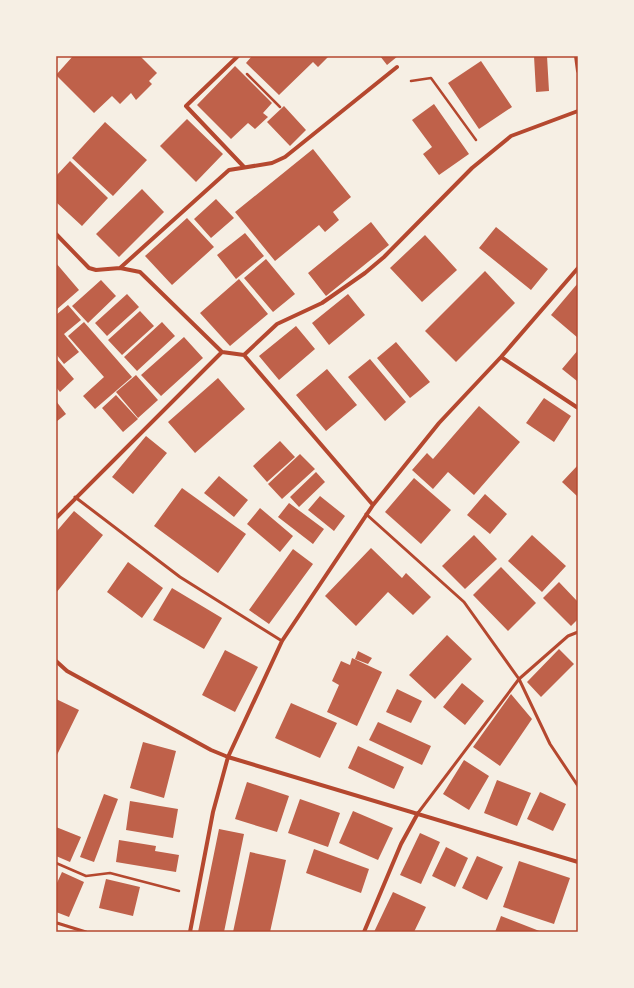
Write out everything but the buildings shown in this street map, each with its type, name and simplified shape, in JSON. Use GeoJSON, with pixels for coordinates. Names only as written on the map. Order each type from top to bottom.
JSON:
{"type":"FeatureCollection","features":[{"type":"Feature","properties":{"kind":"street"},"geometry":{"type":"LineString","coordinates":[[238,56],[186,106],[244,167]]}},
{"type":"Feature","properties":{"kind":"street"},"geometry":{"type":"LineString","coordinates":[[576,56],[578,71]]}},
{"type":"Feature","properties":{"kind":"street"},"geometry":{"type":"LineString","coordinates":[[120,268],[222,175],[229,170],[272,163],[285,157],[397,67]]}},
{"type":"Feature","properties":{"kind":"street"},"geometry":{"type":"LineString","coordinates":[[244,355],[277,324],[322,303],[365,273],[384,257],[487,155],[511,136],[578,111]]}},
{"type":"Feature","properties":{"kind":"street"},"geometry":{"type":"LineString","coordinates":[[56,234],[89,268],[96,270],[120,268],[140,272],[222,352],[244,355],[373,505]]}},
{"type":"Feature","properties":{"kind":"street"},"geometry":{"type":"LineString","coordinates":[[190,932],[213,812],[228,757],[282,641],[373,505],[439,423],[501,357],[578,268]]}},
{"type":"Feature","properties":{"kind":"street"},"geometry":{"type":"LineString","coordinates":[[56,518],[75,497],[222,352]]}},
{"type":"Feature","properties":{"kind":"street"},"geometry":{"type":"LineString","coordinates":[[501,357],[578,408]]}},
{"type":"Feature","properties":{"kind":"street"},"geometry":{"type":"LineString","coordinates":[[56,661],[67,671],[211,750],[228,757],[577,860]]}},
{"type":"Feature","properties":{"kind":"street"},"geometry":{"type":"LineString","coordinates":[[364,932],[401,844],[418,813]]}},
{"type":"Feature","properties":{"kind":"lane"},"geometry":{"type":"LineString","coordinates":[[75,497],[180,577],[282,641]]}},
{"type":"Feature","properties":{"kind":"lane"},"geometry":{"type":"LineString","coordinates":[[366,514],[464,602],[519,679],[550,744],[578,786]]}},
{"type":"Feature","properties":{"kind":"lane"},"geometry":{"type":"LineString","coordinates":[[418,813],[519,679],[568,636],[578,632]]}},
{"type":"Feature","properties":{"kind":"lane"},"geometry":{"type":"LineString","coordinates":[[57,924],[86,932]]}},
{"type":"Feature","properties":{"kind":"path"},"geometry":{"type":"LineString","coordinates":[[234,60],[280,107]]}},
{"type":"Feature","properties":{"kind":"path"},"geometry":{"type":"LineString","coordinates":[[397,67],[408,81],[431,78],[487,155]]}},
{"type":"Feature","properties":{"kind":"path"},"geometry":{"type":"LineString","coordinates":[[56,863],[86,876],[110,874],[197,896]]}}]}
